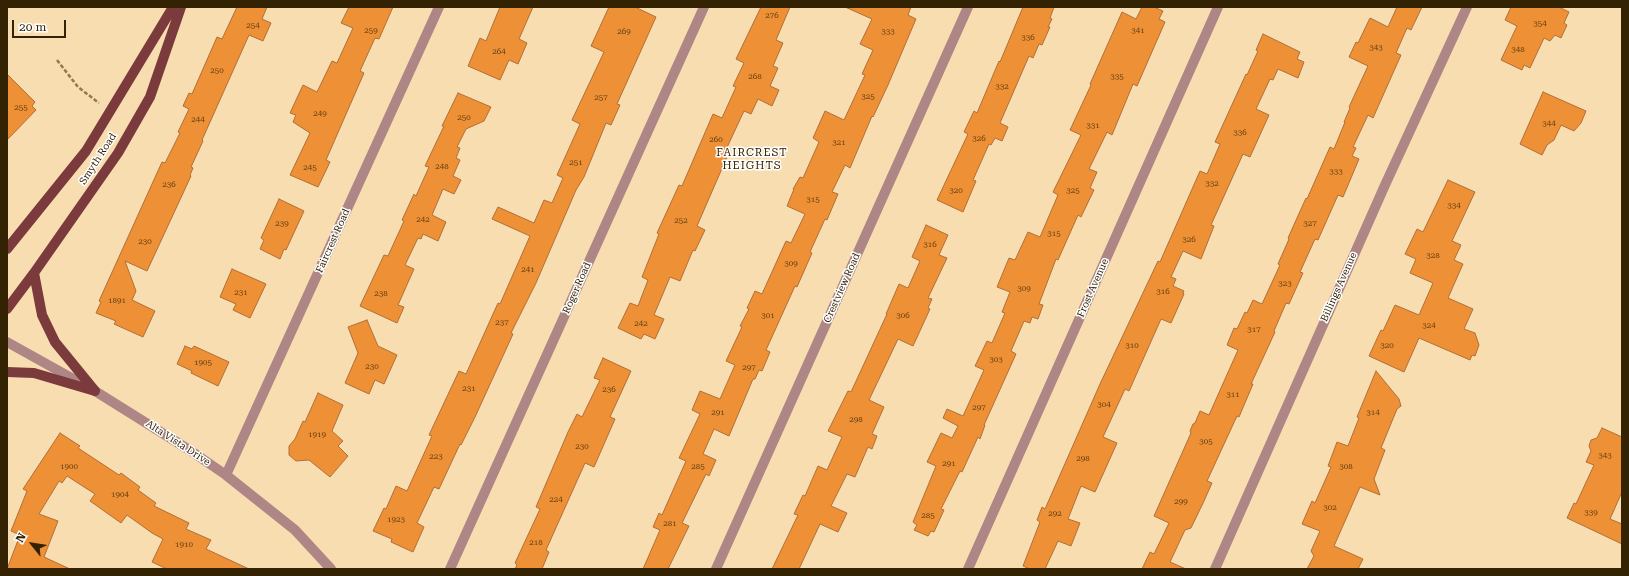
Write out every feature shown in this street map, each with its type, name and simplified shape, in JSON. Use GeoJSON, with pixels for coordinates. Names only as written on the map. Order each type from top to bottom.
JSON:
{"type":"FeatureCollection","features":[{"type":"Feature","properties":{"kind":"main road","name":"Smyth Road"},"geometry":{"type":"LineString","coordinates":[[8,246],[86,151],[173,7]]}},
{"type":"Feature","properties":{"kind":"main road","name":"Smyth Road"},"geometry":{"type":"LineString","coordinates":[[7,309],[118,153],[150,97],[181,7]]}},
{"type":"Feature","properties":{"kind":"main road"},"geometry":{"type":"LineString","coordinates":[[34,273],[42,315],[55,342],[95,391]]}},
{"type":"Feature","properties":{"kind":"main road"},"geometry":{"type":"LineString","coordinates":[[7,372],[34,372],[95,391]]}},
{"type":"Feature","properties":{"kind":"street","name":"Faircrest Road"},"geometry":{"type":"LineString","coordinates":[[226,475],[439,7]]}},
{"type":"Feature","properties":{"kind":"street","name":"Roger Road"},"geometry":{"type":"LineString","coordinates":[[450,569],[704,7]]}},
{"type":"Feature","properties":{"kind":"street","name":"Crestview Road"},"geometry":{"type":"LineString","coordinates":[[716,569],[968,7]]}},
{"type":"Feature","properties":{"kind":"street","name":"Frost Avenue"},"geometry":{"type":"LineString","coordinates":[[968,569],[1218,7]]}},
{"type":"Feature","properties":{"kind":"street","name":"Billings Avenue"},"geometry":{"type":"LineString","coordinates":[[1215,569],[1385,185],[1467,7]]}},
{"type":"Feature","properties":{"kind":"street","name":"Alta Vista Drive"},"geometry":{"type":"LineString","coordinates":[[7,342],[95,391],[191,451],[226,475],[295,530],[331,569]]}},
{"type":"Feature","properties":{"kind":"path"},"geometry":{"type":"LineString","coordinates":[[56,60],[78,87],[101,104]]}},
{"type":"Feature","properties":{"kind":"building"},"geometry":{"type":"Polygon","coordinates":[[[237,7],[267,7],[262,19],[271,23],[263,41],[249,35],[202,140],[203,141],[191,167],[193,168],[190,175],[191,176],[147,271],[125,261],[136,291],[132,300],[155,311],[143,337],[114,324],[116,321],[96,313],[101,302],[99,301],[162,162],[165,163],[180,133],[178,132],[189,109],[183,106],[189,93],[192,94],[217,37],[222,39],[237,7]]]}},
{"type":"Feature","properties":{"kind":"building"},"geometry":{"type":"Polygon","coordinates":[[[349,7],[393,7],[379,39],[375,38],[360,71],[364,73],[326,160],[330,162],[318,187],[290,175],[310,133],[293,122],[296,115],[290,113],[303,85],[317,92],[332,61],[337,63],[353,28],[341,23],[349,7]]]}},
{"type":"Feature","properties":{"kind":"building"},"geometry":{"type":"Polygon","coordinates":[[[500,7],[533,7],[519,39],[527,43],[518,64],[509,60],[500,80],[468,66],[480,38],[486,41],[500,7]]]}},
{"type":"Feature","properties":{"kind":"building"},"geometry":{"type":"Polygon","coordinates":[[[609,7],[635,7],[656,17],[617,104],[620,105],[611,125],[606,123],[584,177],[576,190],[536,283],[511,333],[513,334],[475,417],[461,445],[460,444],[439,489],[434,487],[417,523],[424,527],[413,552],[391,542],[392,539],[373,531],[384,508],[386,509],[396,486],[407,491],[432,436],[429,435],[459,371],[466,374],[498,303],[500,304],[530,236],[492,219],[498,207],[534,223],[544,200],[552,203],[563,178],[557,175],[580,124],[572,120],[604,52],[591,46],[609,7]]]}},
{"type":"Feature","properties":{"kind":"building"},"geometry":{"type":"Polygon","coordinates":[[[761,7],[790,7],[776,40],[783,43],[773,66],[778,68],[770,86],[779,90],[772,106],[758,99],[751,114],[744,111],[723,156],[727,157],[697,226],[705,230],[695,251],[693,250],[680,281],[670,277],[654,315],[664,319],[655,339],[644,334],[641,339],[618,328],[630,303],[638,306],[648,280],[642,277],[659,234],[657,233],[679,185],[682,186],[713,114],[722,118],[736,87],[733,86],[744,63],[736,59],[761,7]]]}},
{"type":"Feature","properties":{"kind":"building"},"geometry":{"type":"Polygon","coordinates":[[[845,7],[911,7],[908,15],[916,19],[850,168],[845,165],[832,192],[838,194],[827,220],[825,219],[810,252],[812,253],[797,287],[795,286],[766,350],[770,352],[762,371],[759,370],[755,379],[753,379],[729,436],[714,429],[703,454],[716,460],[709,476],[706,474],[682,523],[689,526],[668,569],[643,569],[660,530],[653,527],[659,513],[662,515],[686,461],[679,458],[700,414],[692,410],[700,391],[720,399],[735,365],[726,361],[742,327],[740,326],[749,309],[747,308],[755,291],[762,294],[786,241],[791,243],[805,214],[787,206],[793,189],[800,177],[803,178],[819,142],[813,138],[825,111],[844,120],[865,75],[862,74],[873,50],[860,44],[872,19],[845,7]]]}},
{"type":"Feature","properties":{"kind":"building"},"geometry":{"type":"Polygon","coordinates":[[[1023,7],[1054,7],[1050,18],[1052,19],[1048,27],[1050,27],[1042,45],[1039,44],[1033,58],[1029,56],[1000,123],[1008,127],[1002,141],[995,138],[991,145],[989,144],[973,180],[976,181],[963,212],[937,200],[968,134],[964,132],[974,111],[977,113],[1023,7]]]}},
{"type":"Feature","properties":{"kind":"building"},"geometry":{"type":"Polygon","coordinates":[[[1142,7],[1154,7],[1163,11],[1159,19],[1165,22],[1137,86],[1133,84],[1112,135],[1107,132],[1089,169],[1097,172],[1090,188],[1094,190],[1081,217],[1078,215],[1058,260],[1056,259],[1039,304],[1043,305],[1038,319],[1032,317],[1030,323],[1024,321],[1011,351],[1016,354],[984,425],[980,439],[978,437],[962,472],[960,471],[941,509],[944,510],[934,532],[931,531],[928,536],[914,530],[917,525],[913,522],[936,466],[927,462],[941,433],[952,438],[958,426],[943,418],[947,409],[963,416],[984,370],[975,366],[987,341],[992,343],[1005,313],[1002,312],[1010,292],[997,287],[1009,258],[1015,260],[1028,232],[1040,237],[1058,195],[1053,192],[1081,135],[1070,130],[1091,85],[1090,84],[1122,12],[1136,19],[1142,7]]]}},
{"type":"Feature","properties":{"kind":"building"},"geometry":{"type":"Polygon","coordinates":[[[1397,7],[1422,7],[1411,30],[1407,28],[1396,53],[1401,55],[1373,118],[1368,115],[1353,147],[1356,148],[1352,156],[1359,159],[1343,197],[1338,195],[1318,240],[1315,239],[1300,272],[1303,273],[1289,304],[1286,303],[1274,331],[1275,332],[1251,384],[1253,384],[1239,417],[1237,416],[1207,481],[1212,483],[1204,501],[1191,528],[1185,530],[1170,562],[1186,569],[1142,569],[1150,552],[1154,554],[1169,523],[1154,516],[1191,433],[1190,431],[1193,424],[1195,423],[1200,411],[1209,415],[1238,350],[1227,345],[1234,328],[1237,329],[1245,312],[1247,313],[1253,300],[1262,304],[1280,265],[1278,264],[1289,239],[1288,238],[1330,147],[1334,149],[1350,108],[1349,107],[1368,66],[1349,57],[1356,42],[1358,43],[1370,18],[1388,27],[1397,7]]]}},
{"type":"Feature","properties":{"kind":"building"},"geometry":{"type":"Polygon","coordinates":[[[1511,7],[1559,7],[1569,12],[1564,23],[1567,25],[1561,38],[1555,35],[1550,41],[1544,38],[1530,68],[1524,65],[1522,70],[1501,60],[1517,26],[1505,20],[1511,7]]]}},
{"type":"Feature","properties":{"kind":"building"},"geometry":{"type":"Polygon","coordinates":[[[1263,34],[1300,52],[1297,59],[1304,62],[1298,78],[1278,69],[1273,80],[1270,79],[1256,109],[1269,115],[1250,157],[1243,154],[1211,225],[1214,226],[1201,259],[1183,251],[1171,277],[1176,279],[1173,286],[1184,291],[1184,294],[1171,323],[1161,319],[1129,391],[1125,389],[1103,437],[1117,443],[1095,492],[1081,486],[1068,519],[1080,523],[1071,546],[1058,541],[1045,569],[1030,569],[1023,566],[1040,522],[1037,520],[1042,507],[1045,509],[1100,384],[1158,261],[1160,262],[1200,171],[1207,174],[1220,144],[1215,142],[1258,51],[1256,50],[1263,34]]]}},
{"type":"Feature","properties":{"kind":"building"},"geometry":{"type":"Polygon","coordinates":[[[7,74],[35,102],[32,106],[36,110],[7,140],[7,74]]]}},
{"type":"Feature","properties":{"kind":"building"},"geometry":{"type":"Polygon","coordinates":[[[1543,92],[1586,111],[1581,123],[1574,131],[1561,125],[1554,140],[1547,145],[1542,155],[1520,144],[1543,92]]]}},
{"type":"Feature","properties":{"kind":"building"},"geometry":{"type":"Polygon","coordinates":[[[458,93],[491,107],[484,121],[466,129],[457,147],[460,148],[456,158],[460,160],[453,176],[461,180],[454,194],[443,189],[432,215],[446,222],[438,241],[423,234],[421,239],[418,238],[405,265],[414,269],[398,305],[404,307],[397,323],[360,306],[384,255],[388,256],[404,221],[402,220],[414,194],[416,196],[429,167],[425,166],[458,93]]]}},
{"type":"Feature","properties":{"kind":"building"},"geometry":{"type":"Polygon","coordinates":[[[1448,180],[1475,192],[1452,241],[1461,245],[1454,260],[1463,264],[1448,298],[1473,309],[1464,329],[1475,333],[1479,345],[1475,356],[1472,355],[1470,360],[1419,338],[1404,372],[1369,356],[1395,305],[1419,315],[1433,283],[1410,273],[1416,259],[1405,254],[1417,229],[1423,232],[1448,180]]]}},
{"type":"Feature","properties":{"kind":"building"},"geometry":{"type":"Polygon","coordinates":[[[279,199],[304,211],[286,250],[284,249],[280,259],[260,249],[264,240],[261,238],[279,199]]]}},
{"type":"Feature","properties":{"kind":"building"},"geometry":{"type":"Polygon","coordinates":[[[926,225],[948,235],[939,255],[947,258],[928,298],[932,299],[928,308],[930,309],[913,346],[898,339],[869,400],[884,407],[872,434],[877,436],[872,449],[868,447],[855,477],[847,474],[831,506],[847,513],[838,532],[820,524],[799,569],[772,569],[798,515],[794,514],[803,495],[805,496],[818,466],[827,470],[842,437],[828,431],[848,391],[851,392],[887,314],[899,284],[908,288],[920,261],[912,257],[926,225]]]}},
{"type":"Feature","properties":{"kind":"building"},"geometry":{"type":"Polygon","coordinates":[[[232,269],[266,284],[250,318],[233,310],[236,304],[220,297],[232,269]]]}},
{"type":"Feature","properties":{"kind":"building"},"geometry":{"type":"Polygon","coordinates":[[[367,320],[378,346],[397,355],[384,384],[375,380],[369,394],[345,383],[358,353],[348,327],[367,320]]]}},
{"type":"Feature","properties":{"kind":"building"},"geometry":{"type":"Polygon","coordinates":[[[185,346],[192,349],[194,346],[229,362],[218,386],[191,373],[192,371],[177,364],[185,346]]]}},
{"type":"Feature","properties":{"kind":"building"},"geometry":{"type":"Polygon","coordinates":[[[603,358],[631,371],[610,417],[615,419],[594,467],[585,463],[546,550],[549,552],[542,569],[515,569],[517,565],[515,563],[540,509],[536,507],[568,432],[577,414],[582,417],[600,380],[594,378],[603,358]]]}},
{"type":"Feature","properties":{"kind":"building"},"geometry":{"type":"Polygon","coordinates":[[[1376,371],[1399,399],[1401,406],[1397,409],[1381,448],[1385,450],[1374,479],[1380,495],[1360,487],[1334,546],[1363,559],[1358,569],[1307,569],[1314,556],[1311,551],[1320,531],[1302,524],[1312,501],[1315,503],[1331,467],[1328,466],[1337,442],[1348,446],[1359,418],[1357,417],[1376,371]]]}},
{"type":"Feature","properties":{"kind":"building"},"geometry":{"type":"Polygon","coordinates":[[[318,393],[343,405],[332,431],[343,441],[338,446],[348,456],[330,477],[309,460],[296,461],[289,455],[289,446],[295,439],[303,421],[305,422],[318,393]]]}},
{"type":"Feature","properties":{"kind":"building"},"geometry":{"type":"Polygon","coordinates":[[[1602,428],[1622,437],[1622,492],[1610,519],[1622,524],[1622,544],[1567,518],[1574,503],[1576,504],[1594,465],[1586,462],[1591,451],[1589,446],[1591,440],[1597,438],[1602,428]]]}},
{"type":"Feature","properties":{"kind":"building"},"geometry":{"type":"Polygon","coordinates":[[[60,433],[80,446],[78,448],[119,475],[121,473],[140,487],[138,490],[156,503],[154,506],[189,523],[186,529],[211,540],[206,549],[249,569],[167,569],[152,562],[163,539],[127,515],[121,523],[90,501],[95,494],[67,476],[62,483],[59,481],[39,514],[58,521],[44,557],[70,569],[7,569],[20,535],[11,531],[27,491],[23,489],[60,433]]]}},
{"type":"Feature","properties":{"kind":"district","name":"FAIRCREST HEIGHTS"},"geometry":{"type":"Point","coordinates":[752,159]}}]}
